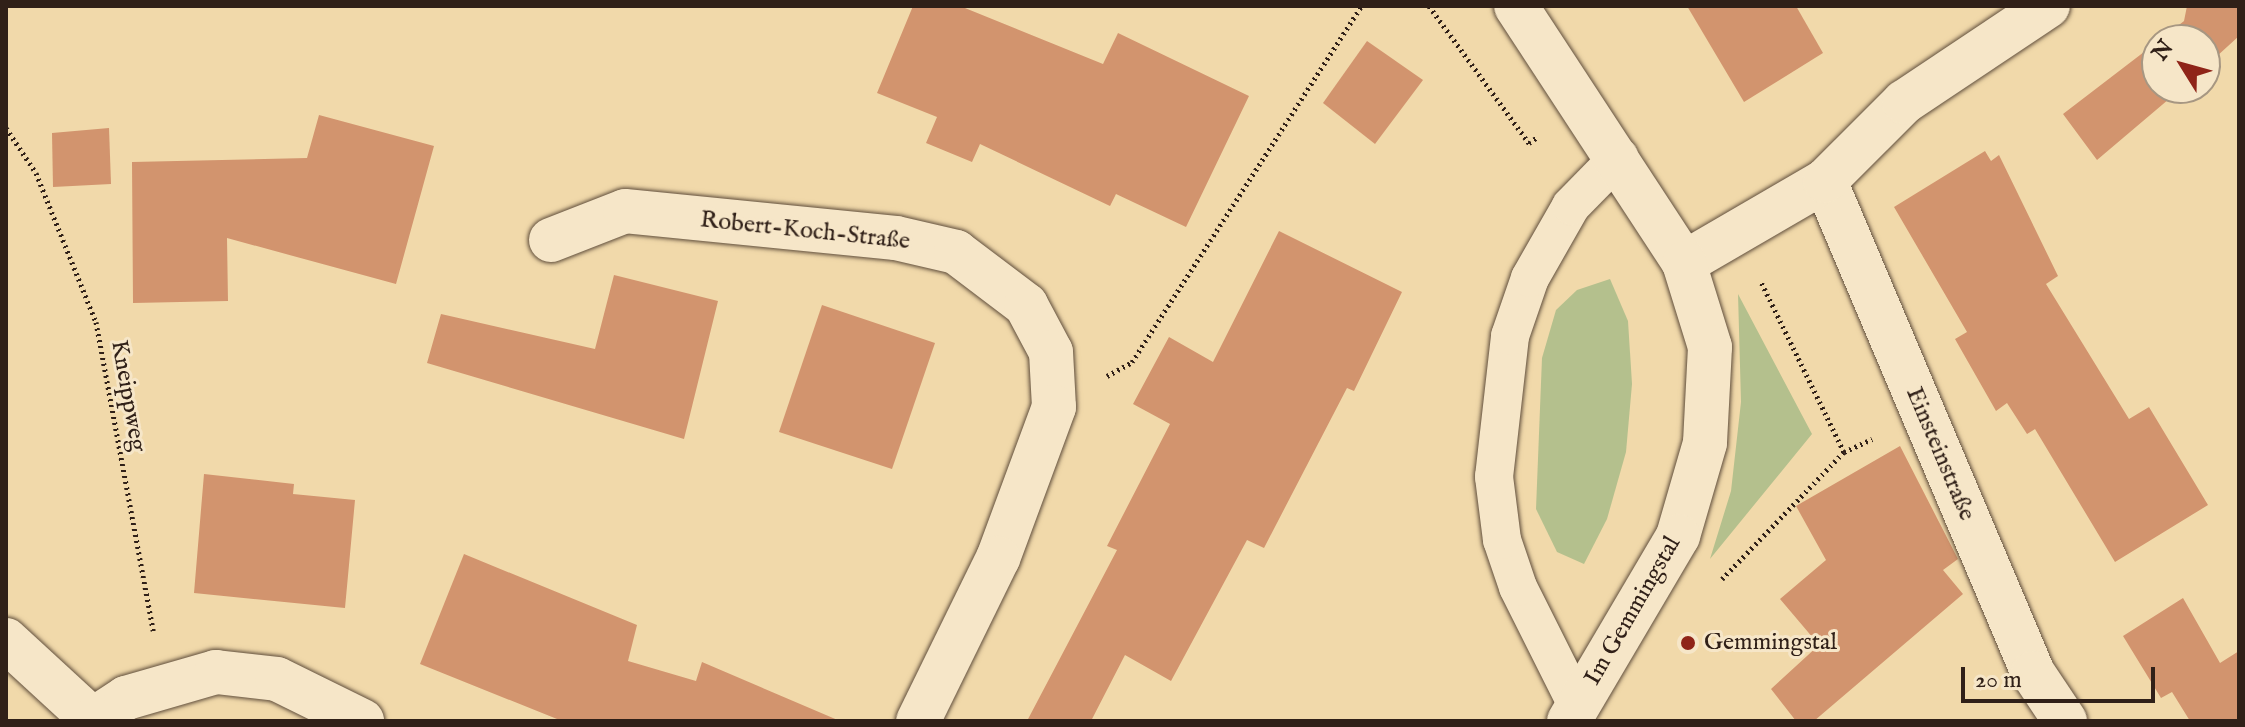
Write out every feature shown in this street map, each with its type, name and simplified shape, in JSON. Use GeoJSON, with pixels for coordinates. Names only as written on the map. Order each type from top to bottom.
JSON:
{"type":"FeatureCollection","features":[{"type":"Feature","properties":{"kind":"street"},"geometry":{"type":"LineString","coordinates":[[1516,6],[1619,157],[1684,263],[1825,181],[1904,102],[2048,6]]}},
{"type":"Feature","properties":{"kind":"street","name":"Einsteinstraße"},"geometry":{"type":"LineString","coordinates":[[1825,181],[2033,673],[2065,721]]}},
{"type":"Feature","properties":{"kind":"street","name":"Robert-Koch-Straße"},"geometry":{"type":"LineString","coordinates":[[551,240],[625,211],[896,238],[956,252],[1026,305],[1051,352],[1054,407],[998,558],[918,721]]}},
{"type":"Feature","properties":{"kind":"street","name":"Im Gemmingstal"},"geometry":{"type":"LineString","coordinates":[[1574,714],[1678,536],[1705,443],[1710,347],[1684,263]]}},
{"type":"Feature","properties":{"kind":"street"},"geometry":{"type":"LineString","coordinates":[[6,640],[92,720],[126,698],[216,672],[277,679],[362,721]]}},
{"type":"Feature","properties":{"kind":"lane"},"geometry":{"type":"LineString","coordinates":[[1574,714],[1502,540],[1496,450],[1510,336],[1530,278],[1571,206],[1619,157]]}},
{"type":"Feature","properties":{"kind":"path"},"geometry":{"type":"LineString","coordinates":[[1054,407],[1132,362],[1361,6]]}},
{"type":"Feature","properties":{"kind":"path","name":"Kneippweg"},"geometry":{"type":"LineString","coordinates":[[6,128],[36,173],[96,322],[163,687]]}},
{"type":"Feature","properties":{"kind":"green space"},"geometry":{"type":"Polygon","coordinates":[[[1610,279],[1628,321],[1632,384],[1626,452],[1607,519],[1584,564],[1557,552],[1536,509],[1542,358],[1556,310],[1577,290],[1610,279]]]}},
{"type":"Feature","properties":{"kind":"green space"},"geometry":{"type":"Polygon","coordinates":[[[1738,294],[1812,434],[1710,559],[1731,491],[1741,402],[1738,294]]]}},
{"type":"Feature","properties":{"kind":"building"},"geometry":{"type":"Polygon","coordinates":[[[913,6],[960,6],[1103,64],[1118,33],[1249,96],[1186,227],[1116,194],[1110,206],[980,144],[972,162],[926,143],[937,117],[877,93],[913,6]]]}},
{"type":"Feature","properties":{"kind":"building"},"geometry":{"type":"Polygon","coordinates":[[[1687,6],[1796,6],[1823,53],[1744,102],[1687,6]]]}},
{"type":"Feature","properties":{"kind":"building"},"geometry":{"type":"Polygon","coordinates":[[[2187,6],[2239,6],[2239,36],[2221,52],[2221,24],[2180,24],[2184,21],[2187,6]]]}},
{"type":"Feature","properties":{"kind":"building"},"geometry":{"type":"Polygon","coordinates":[[[1367,41],[1423,80],[1375,144],[1323,103],[1367,41]]]}},
{"type":"Feature","properties":{"kind":"building"},"geometry":{"type":"Polygon","coordinates":[[[2141,54],[2141,104],[2163,104],[2097,160],[2063,114],[2141,54]]]}},
{"type":"Feature","properties":{"kind":"building"},"geometry":{"type":"Polygon","coordinates":[[[319,115],[434,146],[396,284],[227,238],[228,301],[133,303],[132,162],[307,158],[319,115]]]}},
{"type":"Feature","properties":{"kind":"building"},"geometry":{"type":"Polygon","coordinates":[[[109,128],[111,184],[53,187],[52,133],[109,128]]]}},
{"type":"Feature","properties":{"kind":"building"},"geometry":{"type":"Polygon","coordinates":[[[1985,151],[1991,161],[1999,155],[2058,276],[2046,284],[2129,419],[2149,407],[2208,505],[2115,562],[2035,429],[2027,434],[2007,403],[1996,411],[1955,339],[1967,332],[1894,207],[1985,151]]]}},
{"type":"Feature","properties":{"kind":"building"},"geometry":{"type":"Polygon","coordinates":[[[1279,231],[1402,292],[1354,391],[1347,388],[1264,548],[1247,540],[1171,681],[1125,655],[1091,721],[1027,721],[1117,550],[1107,546],[1170,424],[1133,404],[1169,337],[1213,362],[1279,231]]]}},
{"type":"Feature","properties":{"kind":"building"},"geometry":{"type":"Polygon","coordinates":[[[614,275],[718,301],[684,439],[427,363],[441,314],[595,349],[614,275]]]}},
{"type":"Feature","properties":{"kind":"building"},"geometry":{"type":"Polygon","coordinates":[[[822,305],[935,343],[892,469],[779,432],[822,305]]]}},
{"type":"Feature","properties":{"kind":"building"},"geometry":{"type":"Polygon","coordinates":[[[1900,446],[1958,559],[1943,570],[1963,594],[1814,721],[1796,721],[1771,689],[1819,645],[1780,599],[1826,560],[1796,506],[1900,446]]]}},
{"type":"Feature","properties":{"kind":"building"},"geometry":{"type":"Polygon","coordinates":[[[204,474],[294,484],[293,494],[355,500],[345,608],[194,593],[204,474]]]}},
{"type":"Feature","properties":{"kind":"building"},"geometry":{"type":"Polygon","coordinates":[[[464,554],[637,625],[628,661],[696,681],[702,662],[840,721],[562,721],[420,664],[464,554]]]}},
{"type":"Feature","properties":{"kind":"building"},"geometry":{"type":"Polygon","coordinates":[[[2183,598],[2220,663],[2239,651],[2239,721],[2190,721],[2172,692],[2161,698],[2123,636],[2183,598]]]}},
{"type":"Feature","properties":{"kind":"place","name":"Gemmingstal"},"geometry":{"type":"Point","coordinates":[1688,643]}}]}
